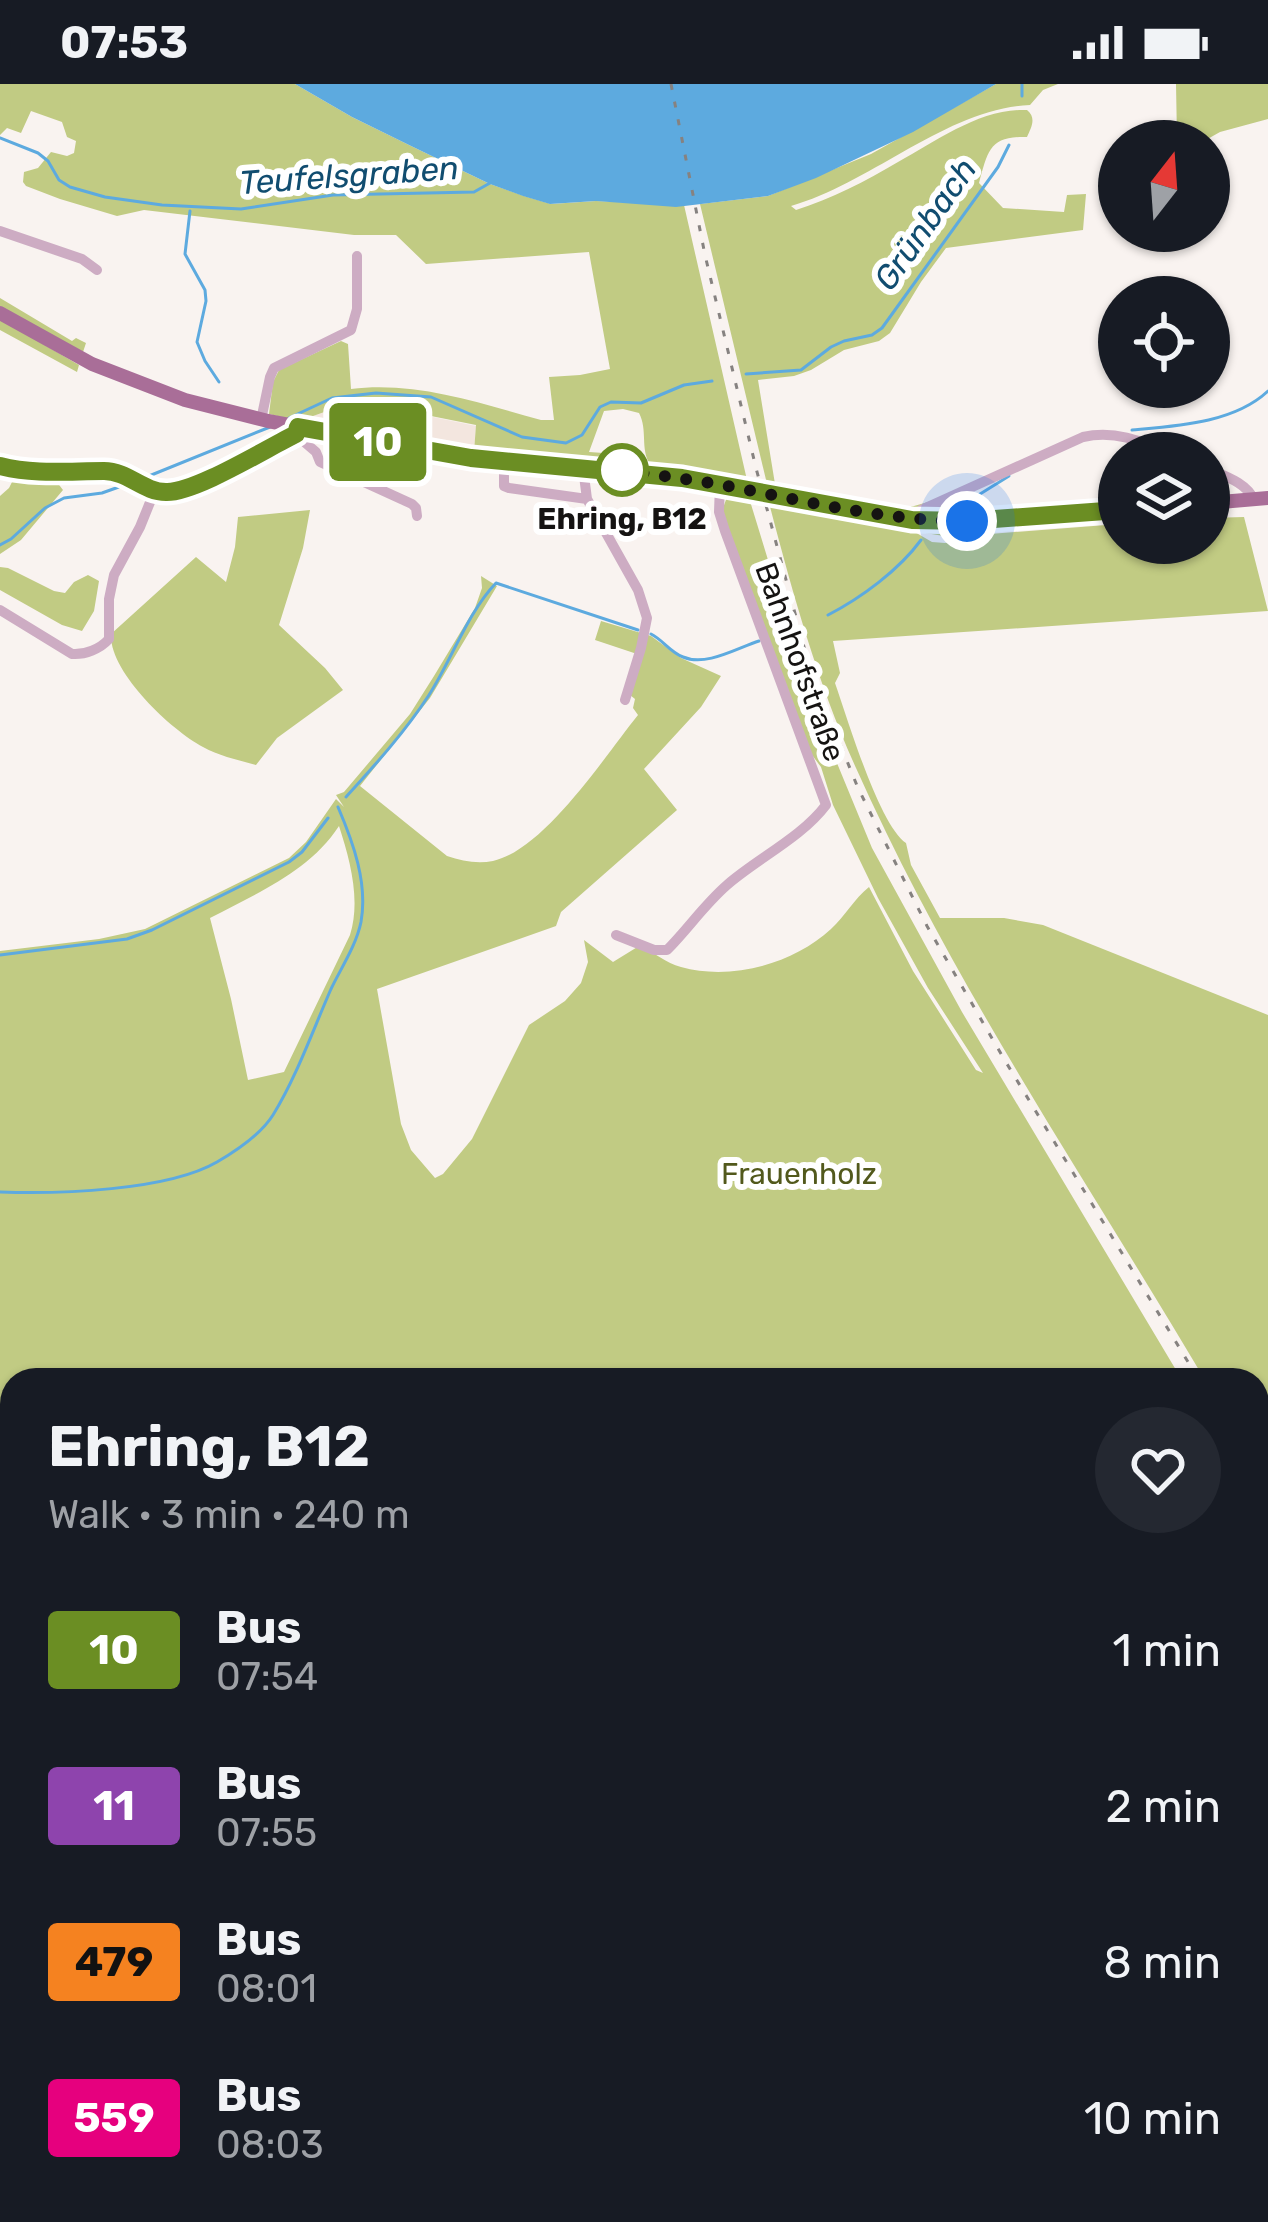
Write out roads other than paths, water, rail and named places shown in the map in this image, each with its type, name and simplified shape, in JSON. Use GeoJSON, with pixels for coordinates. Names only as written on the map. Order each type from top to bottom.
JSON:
{"type":"FeatureCollection","features":[{"type":"Feature","properties":{"kind":"main road"},"geometry":{"type":"LineString","coordinates":[[0,313],[139,384],[295,429],[455,456],[651,473],[912,520],[1098,512]]}},
{"type":"Feature","properties":{"kind":"main road"},"geometry":{"type":"LineString","coordinates":[[1230,501],[1261,499]]}},
{"type":"Feature","properties":{"kind":"street"},"geometry":{"type":"LineString","coordinates":[[0,231],[82,259],[97,270]]}},
{"type":"Feature","properties":{"kind":"street"},"geometry":{"type":"LineString","coordinates":[[264,420],[274,368],[351,330],[357,309],[357,256]]}},
{"type":"Feature","properties":{"kind":"street"},"geometry":{"type":"LineString","coordinates":[[0,466],[34,472],[109,471],[172,492],[194,486],[295,429],[320,462],[412,505],[417,516]]}},
{"type":"Feature","properties":{"kind":"street"},"geometry":{"type":"LineString","coordinates":[[912,520],[921,510],[1098,434]]}},
{"type":"Feature","properties":{"kind":"street"},"geometry":{"type":"LineString","coordinates":[[583,467],[586,499],[644,603],[646,628],[626,700]]}},
{"type":"Feature","properties":{"kind":"street"},"geometry":{"type":"LineString","coordinates":[[504,470],[508,488],[586,499]]}},
{"type":"Feature","properties":{"kind":"street"},"geometry":{"type":"LineString","coordinates":[[1230,479],[1261,499]]}},
{"type":"Feature","properties":{"kind":"street","name":"Bahnhofstraße"},"geometry":{"type":"LineString","coordinates":[[616,935],[654,950],[668,950],[726,885],[826,805],[724,531],[720,484]]}},
{"type":"Feature","properties":{"kind":"street"},"geometry":{"type":"LineString","coordinates":[[0,610],[72,654],[107,642],[114,575],[149,488]]}},
{"type":"Feature","properties":{"kind":"water"},"geometry":{"type":"Polygon","coordinates":[[[295,84],[996,84],[913,132],[816,178],[768,196],[676,207],[596,201],[550,204],[523,196],[352,117],[295,84]]]}},
{"type":"Feature","properties":{"kind":"waterway","name":"Grünbach"},"geometry":{"type":"LineString","coordinates":[[1022,84],[1022,96]]}},
{"type":"Feature","properties":{"kind":"waterway","name":"Teufelsgraben"},"geometry":{"type":"LineString","coordinates":[[0,138],[38,153],[70,187],[162,205],[241,209],[333,195],[474,192],[490,183]]}},
{"type":"Feature","properties":{"kind":"waterway","name":"Grünbach"},"geometry":{"type":"LineString","coordinates":[[746,374],[801,370],[831,347],[882,328],[1009,145]]}},
{"type":"Feature","properties":{"kind":"waterway"},"geometry":{"type":"LineString","coordinates":[[190,211],[185,254],[206,301],[197,342],[219,382]]}},
{"type":"Feature","properties":{"kind":"waterway","name":"Grünbach"},"geometry":{"type":"LineString","coordinates":[[289,418],[332,398],[376,393],[431,397],[522,437],[566,443],[582,435],[600,407],[611,402],[641,403],[684,385],[712,381]]}},
{"type":"Feature","properties":{"kind":"waterway"},"geometry":{"type":"LineString","coordinates":[[1132,430],[1222,416],[1268,391]]}},
{"type":"Feature","properties":{"kind":"waterway","name":"Grünbach"},"geometry":{"type":"LineString","coordinates":[[139,480],[270,427]]}},
{"type":"Feature","properties":{"kind":"waterway"},"geometry":{"type":"LineString","coordinates":[[964,504],[1009,476]]}},
{"type":"Feature","properties":{"kind":"waterway","name":"Grünbach"},"geometry":{"type":"LineString","coordinates":[[0,545],[64,498],[130,483]]}},
{"type":"Feature","properties":{"kind":"waterway"},"geometry":{"type":"LineString","coordinates":[[944,533],[947,530]]}},
{"type":"Feature","properties":{"kind":"waterway"},"geometry":{"type":"LineString","coordinates":[[828,615],[879,582],[921,540]]}},
{"type":"Feature","properties":{"kind":"waterway"},"geometry":{"type":"LineString","coordinates":[[346,797],[420,709],[496,583],[638,630]]}},
{"type":"Feature","properties":{"kind":"waterway"},"geometry":{"type":"LineString","coordinates":[[651,634],[678,655],[692,659],[711,658],[759,641]]}},
{"type":"Feature","properties":{"kind":"waterway"},"geometry":{"type":"LineString","coordinates":[[0,1192],[81,1191],[170,1179],[217,1162],[268,1122],[297,1070],[361,922],[361,878],[338,807]]}},
{"type":"Feature","properties":{"kind":"waterway"},"geometry":{"type":"LineString","coordinates":[[0,955],[127,939],[152,930],[289,862],[328,818]]}},
{"type":"Feature","properties":{"kind":"railway"},"geometry":{"type":"LineString","coordinates":[[671,84],[705,255],[756,468],[807,658],[827,712],[858,788],[927,926],[1192,1368]]}},
{"type":"Feature","properties":{"kind":"place","name":"Ehring, B12"},"geometry":{"type":"Point","coordinates":[622,470]}},
{"type":"Feature","properties":{"kind":"park label","name":"Frauenholz"},"geometry":{"type":"Point","coordinates":[799,1174]}}]}
